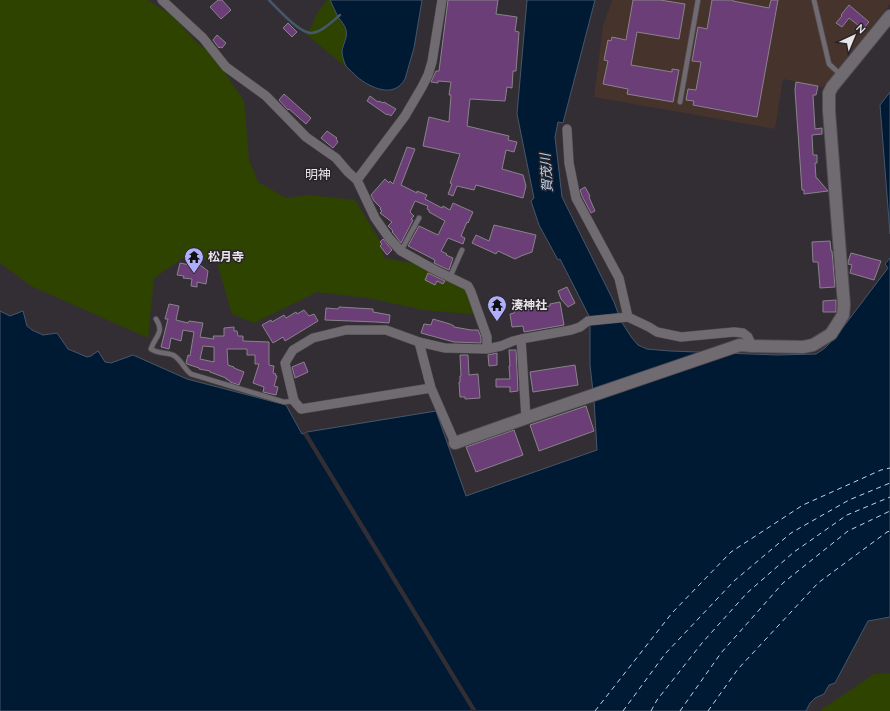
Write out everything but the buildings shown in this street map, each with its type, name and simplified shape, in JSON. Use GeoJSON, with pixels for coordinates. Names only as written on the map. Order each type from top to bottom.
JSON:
{"type":"FeatureCollection","features":[{"type":"Feature","properties":{"kind":"street"},"geometry":{"type":"LineString","coordinates":[[162,0],[203,38],[226,67],[266,96],[306,137],[336,158],[357,180],[375,218],[389,238],[401,250],[468,286],[472,292],[487,337],[487,349]]}},
{"type":"Feature","properties":{"kind":"street"},"geometry":{"type":"LineString","coordinates":[[357,180],[405,116],[428,75],[432,62],[442,0]]}},
{"type":"Feature","properties":{"kind":"street"},"geometry":{"type":"LineString","coordinates":[[419,342],[431,388],[455,444],[726,349],[740,345],[803,347],[813,345],[831,334],[842,315],[844,305],[829,111],[829,93],[890,16]]}},
{"type":"Feature","properties":{"kind":"street"},"geometry":{"type":"LineString","coordinates":[[566,129],[568,163],[576,198],[619,278],[624,318]]}},
{"type":"Feature","properties":{"kind":"street"},"geometry":{"type":"LineString","coordinates":[[431,388],[301,409],[294,401],[284,362],[293,350],[313,338],[346,330],[386,330],[419,342],[445,348],[487,349],[501,346],[512,341],[571,330],[580,327],[588,321],[624,318],[657,332],[681,337],[734,332],[743,333],[748,337],[752,346]]}},
{"type":"Feature","properties":{"kind":"street"},"geometry":{"type":"LineString","coordinates":[[521,339],[526,418]]}},
{"type":"Feature","properties":{"kind":"lane"},"geometry":{"type":"LineString","coordinates":[[680,102],[698,0]]}},
{"type":"Feature","properties":{"kind":"lane"},"geometry":{"type":"LineString","coordinates":[[814,0],[829,64],[842,75]]}},
{"type":"Feature","properties":{"kind":"lane"},"geometry":{"type":"LineString","coordinates":[[401,250],[419,218]]}},
{"type":"Feature","properties":{"kind":"lane"},"geometry":{"type":"LineString","coordinates":[[450,277],[462,250]]}},
{"type":"Feature","properties":{"kind":"lane"},"geometry":{"type":"LineString","coordinates":[[156,319],[159,324],[160,332],[151,349],[155,352],[174,355],[191,374],[284,402],[294,401]]}},
{"type":"Feature","properties":{"kind":"shaded area"},"geometry":{"type":"Polygon","coordinates":[[[612,0],[890,0],[890,4],[823,87],[783,79],[775,129],[594,97],[603,26],[612,0]]]}},
{"type":"Feature","properties":{"kind":"green space"},"geometry":{"type":"Polygon","coordinates":[[[0,0],[148,0],[174,17],[195,41],[213,55],[244,101],[249,160],[258,182],[286,198],[309,195],[355,200],[380,241],[384,258],[417,264],[466,287],[480,315],[424,310],[368,298],[317,292],[254,323],[232,314],[216,259],[183,258],[154,278],[148,338],[31,286],[0,263],[0,0]]]}},
{"type":"Feature","properties":{"kind":"green space"},"geometry":{"type":"Polygon","coordinates":[[[327,0],[330,0],[346,30],[342,52],[347,68],[306,34],[312,26],[316,15],[327,0]]]}},
{"type":"Feature","properties":{"kind":"green space"},"geometry":{"type":"Polygon","coordinates":[[[890,673],[890,711],[821,711],[874,674],[890,673]]]}},
{"type":"Feature","properties":{"kind":"water"},"geometry":{"type":"Polygon","coordinates":[[[330,0],[422,0],[414,48],[405,79],[395,89],[382,90],[375,88],[357,77],[346,66],[342,51],[346,38],[346,30],[330,0]]]}},
{"type":"Feature","properties":{"kind":"water","name":"賀茂川"},"geometry":{"type":"Polygon","coordinates":[[[527,0],[595,0],[563,123],[558,122],[555,137],[562,197],[614,302],[621,321],[638,345],[647,349],[670,351],[777,355],[816,354],[825,348],[838,334],[888,268],[885,264],[890,258],[890,617],[868,621],[835,683],[829,685],[824,694],[815,698],[810,703],[806,711],[0,711],[0,311],[10,316],[23,311],[27,326],[32,330],[43,335],[57,333],[68,349],[87,357],[98,351],[105,362],[111,363],[133,355],[187,379],[286,405],[302,434],[436,411],[466,496],[597,450],[590,365],[590,318],[560,259],[558,260],[539,225],[531,201],[534,198],[517,114],[527,0]]]}},
{"type":"Feature","properties":{"kind":"water"},"geometry":{"type":"Polygon","coordinates":[[[890,92],[890,234],[880,105],[890,92]]]}},
{"type":"Feature","properties":{"kind":"pier"},"geometry":{"type":"Polygon","coordinates":[[[307,432],[477,711],[472,711],[303,434],[307,432]]]}},
{"type":"Feature","properties":{"kind":"waterway"},"geometry":{"type":"LineString","coordinates":[[269,0],[295,25],[306,32],[311,33],[319,31],[340,15]]}},
{"type":"Feature","properties":{"kind":"ferry route"},"geometry":{"type":"LineString","coordinates":[[595,711],[672,613],[731,552],[803,505],[881,470],[890,468]]}},
{"type":"Feature","properties":{"kind":"ferry route"},"geometry":{"type":"LineString","coordinates":[[623,711],[665,654],[734,581],[791,533],[849,500],[890,483]]}},
{"type":"Feature","properties":{"kind":"ferry route"},"geometry":{"type":"LineString","coordinates":[[651,711],[657,700],[702,643],[747,593],[794,552],[847,515],[890,497]]}},
{"type":"Feature","properties":{"kind":"ferry route"},"geometry":{"type":"LineString","coordinates":[[680,711],[721,653],[783,583],[848,531],[890,511]]}},
{"type":"Feature","properties":{"kind":"ferry route"},"geometry":{"type":"LineString","coordinates":[[708,711],[738,669],[818,583],[890,531]]}},
{"type":"Feature","properties":{"kind":"place","name":"松月寺"},"geometry":{"type":"Point","coordinates":[194,274]}},
{"type":"Feature","properties":{"kind":"place","name":"湊神社"},"geometry":{"type":"Point","coordinates":[497,322]}},
{"type":"Feature","properties":{"kind":"district","name":"明神"},"geometry":{"type":"Point","coordinates":[318,174]}}]}
